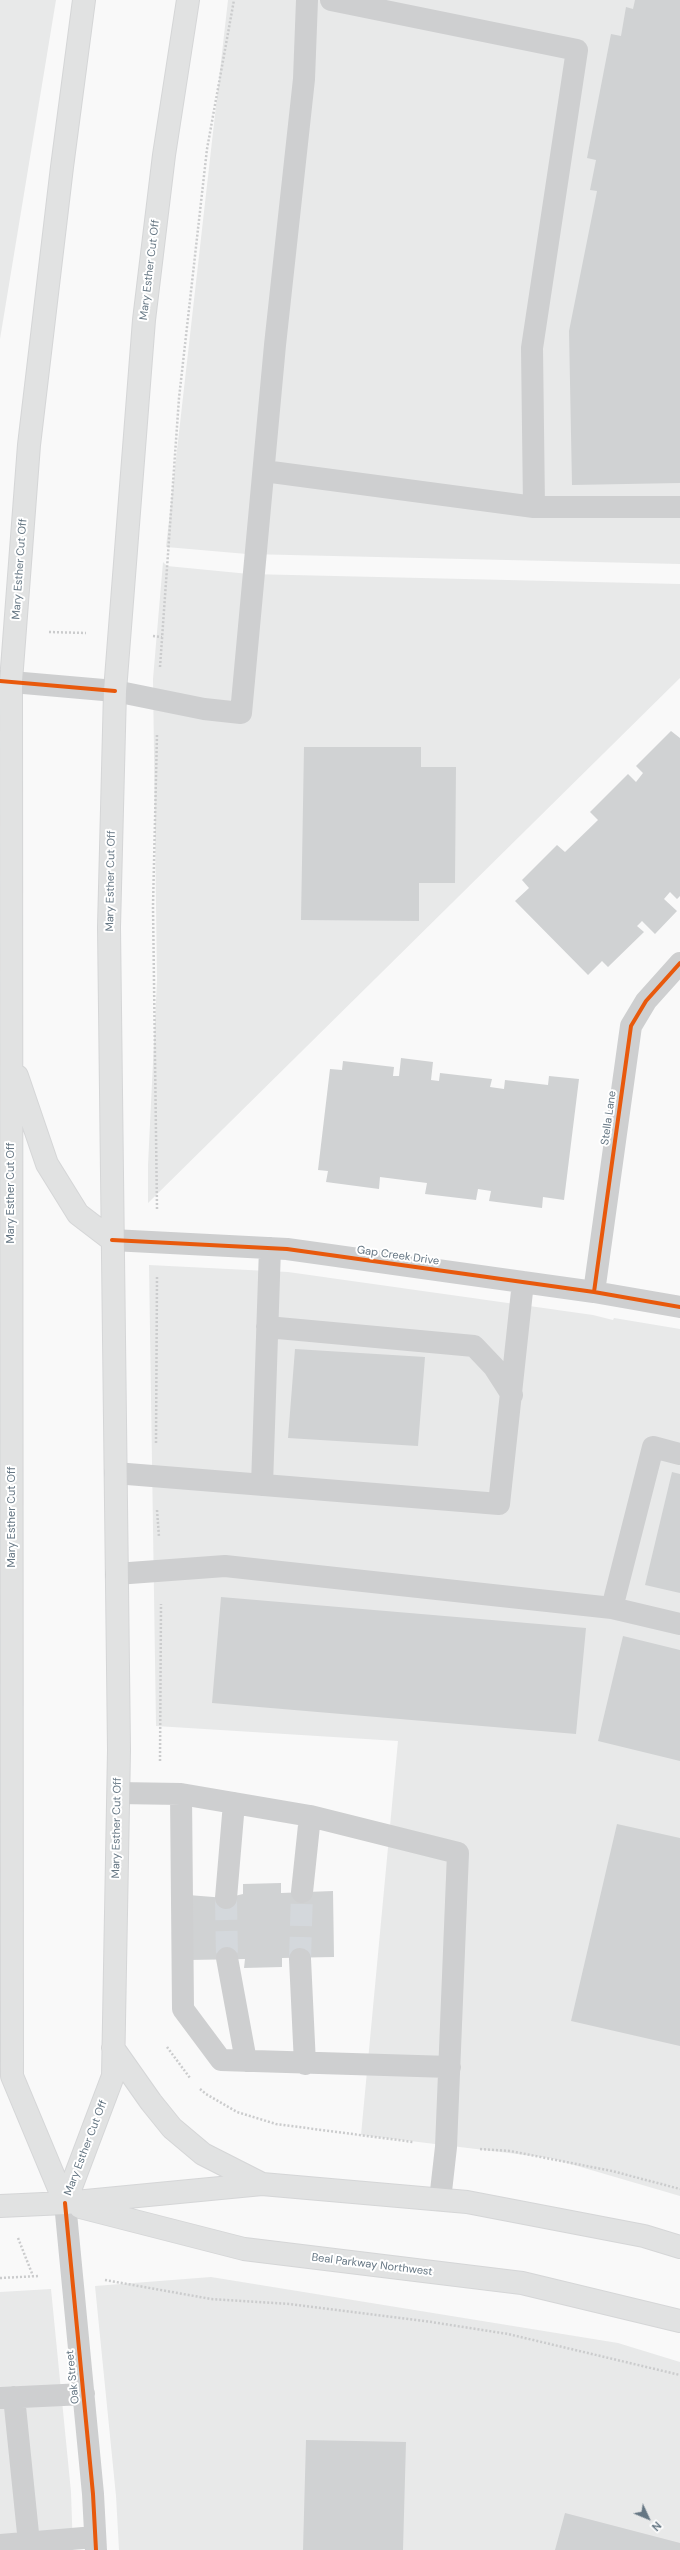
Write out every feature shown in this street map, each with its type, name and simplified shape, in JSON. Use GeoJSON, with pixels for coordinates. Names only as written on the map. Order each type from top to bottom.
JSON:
{"type":"FeatureCollection","features":[{"type":"Feature","properties":{"kind":"main road","name":"Mary Esther Cut Off"},"geometry":{"type":"LineString","coordinates":[[65,2203],[12,2076],[6,1137],[11,1057],[5,681],[15,631],[29,445],[61,175],[84,0]]}},
{"type":"Feature","properties":{"kind":"main road","name":"Mary Esther Cut Off"},"geometry":{"type":"LineString","coordinates":[[65,2203],[113,2076],[118,1793],[109,927],[115,691],[144,320],[164,155],[188,0]]}},
{"type":"Feature","properties":{"kind":"main road"},"geometry":{"type":"LineString","coordinates":[[11,1057],[47,1164],[78,1214],[112,1240]]}},
{"type":"Feature","properties":{"kind":"main road"},"geometry":{"type":"LineString","coordinates":[[113,2048],[151,2102],[172,2128],[203,2154],[262,2184]]}},
{"type":"Feature","properties":{"kind":"main road","name":"Beal Parkway Northwest"},"geometry":{"type":"LineString","coordinates":[[0,2206],[65,2203],[262,2184],[467,2202],[628,2233],[680,2247]]}},
{"type":"Feature","properties":{"kind":"main road","name":"Beal Parkway Northwest"},"geometry":{"type":"LineString","coordinates":[[65,2203],[244,2249],[522,2283],[680,2321]]}},
{"type":"Feature","properties":{"kind":"street"},"geometry":{"type":"LineString","coordinates":[[5,681],[115,691],[204,709],[241,713],[280,294],[304,79],[307,0]]}},
{"type":"Feature","properties":{"kind":"street"},"geometry":{"type":"LineString","coordinates":[[331,0],[577,50],[532,348],[534,507]]}},
{"type":"Feature","properties":{"kind":"street"},"geometry":{"type":"LineString","coordinates":[[264,471],[534,507],[680,507]]}},
{"type":"Feature","properties":{"kind":"street","name":"Stella Lane"},"geometry":{"type":"LineString","coordinates":[[594,1292],[631,1026],[646,1001],[680,963]]}},
{"type":"Feature","properties":{"kind":"street","name":"Gap Creek Drive"},"geometry":{"type":"LineString","coordinates":[[112,1240],[270,1248],[594,1292],[680,1307]]}},
{"type":"Feature","properties":{"kind":"street"},"geometry":{"type":"LineString","coordinates":[[262,1485],[270,1248]]}},
{"type":"Feature","properties":{"kind":"street"},"geometry":{"type":"LineString","coordinates":[[115,1473],[499,1504],[512,1395],[523,1282]]}},
{"type":"Feature","properties":{"kind":"street"},"geometry":{"type":"LineString","coordinates":[[267,1327],[474,1346],[494,1367],[512,1395]]}},
{"type":"Feature","properties":{"kind":"street"},"geometry":{"type":"LineString","coordinates":[[612,1608],[653,1447],[680,1454]]}},
{"type":"Feature","properties":{"kind":"street"},"geometry":{"type":"LineString","coordinates":[[116,1574],[226,1566],[612,1608],[680,1624]]}},
{"type":"Feature","properties":{"kind":"street"},"geometry":{"type":"LineString","coordinates":[[118,1793],[181,1794],[310,1816],[458,1853],[446,2147],[440,2200]]}},
{"type":"Feature","properties":{"kind":"street"},"geometry":{"type":"LineString","coordinates":[[181,1794],[183,2009],[221,2060],[304,2064],[450,2067]]}},
{"type":"Feature","properties":{"kind":"street"},"geometry":{"type":"LineString","coordinates":[[226,1898],[234,1803]]}},
{"type":"Feature","properties":{"kind":"street"},"geometry":{"type":"LineString","coordinates":[[302,1892],[310,1816]]}},
{"type":"Feature","properties":{"kind":"street"},"geometry":{"type":"LineString","coordinates":[[227,1958],[246,2061]]}},
{"type":"Feature","properties":{"kind":"street"},"geometry":{"type":"LineString","coordinates":[[300,1959],[304,2064]]}},
{"type":"Feature","properties":{"kind":"street","name":"Oak Street"},"geometry":{"type":"LineString","coordinates":[[65,2203],[84,2394],[96,2543]]}},
{"type":"Feature","properties":{"kind":"street"},"geometry":{"type":"LineString","coordinates":[[29,2543],[7,2398],[84,2394]]}},
{"type":"Feature","properties":{"kind":"street"},"geometry":{"type":"LineString","coordinates":[[0,2545],[29,2543],[96,2543]]}},
{"type":"Feature","properties":{"kind":"path"},"geometry":{"type":"LineString","coordinates":[[15,631],[120,634],[162,637]]}},
{"type":"Feature","properties":{"kind":"path"},"geometry":{"type":"LineString","coordinates":[[0,2278],[72,2275],[150,2286],[211,2299],[290,2304],[425,2321],[508,2334],[680,2375]]}},
{"type":"Feature","properties":{"kind":"shaded area"},"geometry":{"type":"Polygon","coordinates":[[[0,0],[56,0],[0,339],[0,0]]]}},
{"type":"Feature","properties":{"kind":"shaded area"},"geometry":{"type":"Polygon","coordinates":[[[228,0],[680,0],[680,564],[247,554],[166,547],[228,0]]]}},
{"type":"Feature","properties":{"kind":"shaded area"},"geometry":{"type":"Polygon","coordinates":[[[163,562],[167,566],[249,574],[680,584],[680,678],[148,1203],[148,1165],[157,980],[153,679],[163,562]]]}},
{"type":"Feature","properties":{"kind":"shaded area"},"geometry":{"type":"Polygon","coordinates":[[[149,1265],[288,1272],[593,1315],[613,1320],[614,1318],[680,1329],[680,2196],[550,2158],[361,2135],[398,1741],[156,1726],[149,1265]]]}},
{"type":"Feature","properties":{"kind":"shaded area"},"geometry":{"type":"Polygon","coordinates":[[[211,2277],[618,2343],[680,2362],[680,2550],[119,2550],[116,2496],[95,2286],[211,2277]]]}},
{"type":"Feature","properties":{"kind":"shaded area"},"geometry":{"type":"Polygon","coordinates":[[[51,2289],[71,2492],[73,2550],[0,2550],[0,2292],[51,2289]]]}},
{"type":"Feature","properties":{"kind":"building"},"geometry":{"type":"Polygon","coordinates":[[[635,0],[680,0],[680,483],[572,485],[569,331],[597,191],[590,190],[596,160],[587,158],[611,34],[621,36],[626,7],[633,9],[635,0]]]}},
{"type":"Feature","properties":{"kind":"building"},"geometry":{"type":"Polygon","coordinates":[[[671,731],[680,738],[680,896],[677,899],[670,892],[664,899],[677,911],[655,934],[642,921],[637,926],[644,932],[608,967],[602,961],[588,975],[515,901],[529,888],[522,880],[557,845],[565,852],[598,820],[590,812],[628,774],[636,782],[643,773],[636,766],[671,731]]]}},
{"type":"Feature","properties":{"kind":"building"},"geometry":{"type":"Polygon","coordinates":[[[304,747],[421,747],[421,767],[456,767],[455,883],[419,883],[419,921],[301,920],[304,747]]]}},
{"type":"Feature","properties":{"kind":"building"},"geometry":{"type":"Polygon","coordinates":[[[401,1058],[433,1062],[431,1080],[439,1081],[440,1073],[492,1079],[490,1087],[504,1089],[505,1080],[548,1085],[549,1076],[579,1079],[564,1200],[543,1197],[542,1208],[489,1201],[491,1191],[478,1189],[476,1200],[425,1194],[427,1183],[380,1177],[379,1189],[326,1182],[328,1171],[318,1170],[330,1069],[342,1070],[343,1061],[394,1067],[393,1076],[399,1076],[401,1058]]]}},
{"type":"Feature","properties":{"kind":"building"},"geometry":{"type":"Polygon","coordinates":[[[295,1349],[425,1357],[418,1446],[288,1438],[295,1349]]]}},
{"type":"Feature","properties":{"kind":"building"},"geometry":{"type":"Polygon","coordinates":[[[672,1472],[680,1474],[680,1593],[645,1585],[672,1472]]]}},
{"type":"Feature","properties":{"kind":"building"},"geometry":{"type":"Polygon","coordinates":[[[221,1597],[586,1628],[576,1734],[212,1703],[221,1597]]]}},
{"type":"Feature","properties":{"kind":"building"},"geometry":{"type":"Polygon","coordinates":[[[623,1636],[680,1650],[680,1761],[598,1741],[623,1636]]]}},
{"type":"Feature","properties":{"kind":"building"},"geometry":{"type":"Polygon","coordinates":[[[617,1824],[680,1838],[680,2046],[571,2021],[617,1824]]]}},
{"type":"Feature","properties":{"kind":"building"},"geometry":{"type":"Polygon","coordinates":[[[281,1883],[281,1893],[333,1891],[334,1957],[282,1958],[282,1967],[244,1968],[245,1959],[189,1960],[188,1895],[226,1898],[243,1894],[243,1884],[281,1883]]]}},
{"type":"Feature","properties":{"kind":"building"},"geometry":{"type":"Polygon","coordinates":[[[306,2440],[406,2442],[403,2550],[303,2550],[306,2440]]]}},
{"type":"Feature","properties":{"kind":"building"},"geometry":{"type":"Polygon","coordinates":[[[565,2513],[680,2543],[680,2550],[555,2550],[565,2513]]]}},
{"type":"Feature","properties":{"kind":"tunnel"},"geometry":{"type":"LineString","coordinates":[[300,1959],[302,1892]]}},
{"type":"Feature","properties":{"kind":"tunnel"},"geometry":{"type":"LineString","coordinates":[[226,1898],[227,1958]]}},
{"type":"Feature","properties":{"kind":"cycle path"},"geometry":{"type":"LineString","coordinates":[[0,681],[115,691]]}},
{"type":"Feature","properties":{"kind":"cycle path"},"geometry":{"type":"LineString","coordinates":[[594,1292],[631,1026],[646,1001],[680,963]]}},
{"type":"Feature","properties":{"kind":"cycle path"},"geometry":{"type":"LineString","coordinates":[[112,1240],[287,1249],[594,1292],[680,1307]]}},
{"type":"Feature","properties":{"kind":"cycle path"},"geometry":{"type":"LineString","coordinates":[[65,2203],[93,2494],[96,2550]]}}]}
